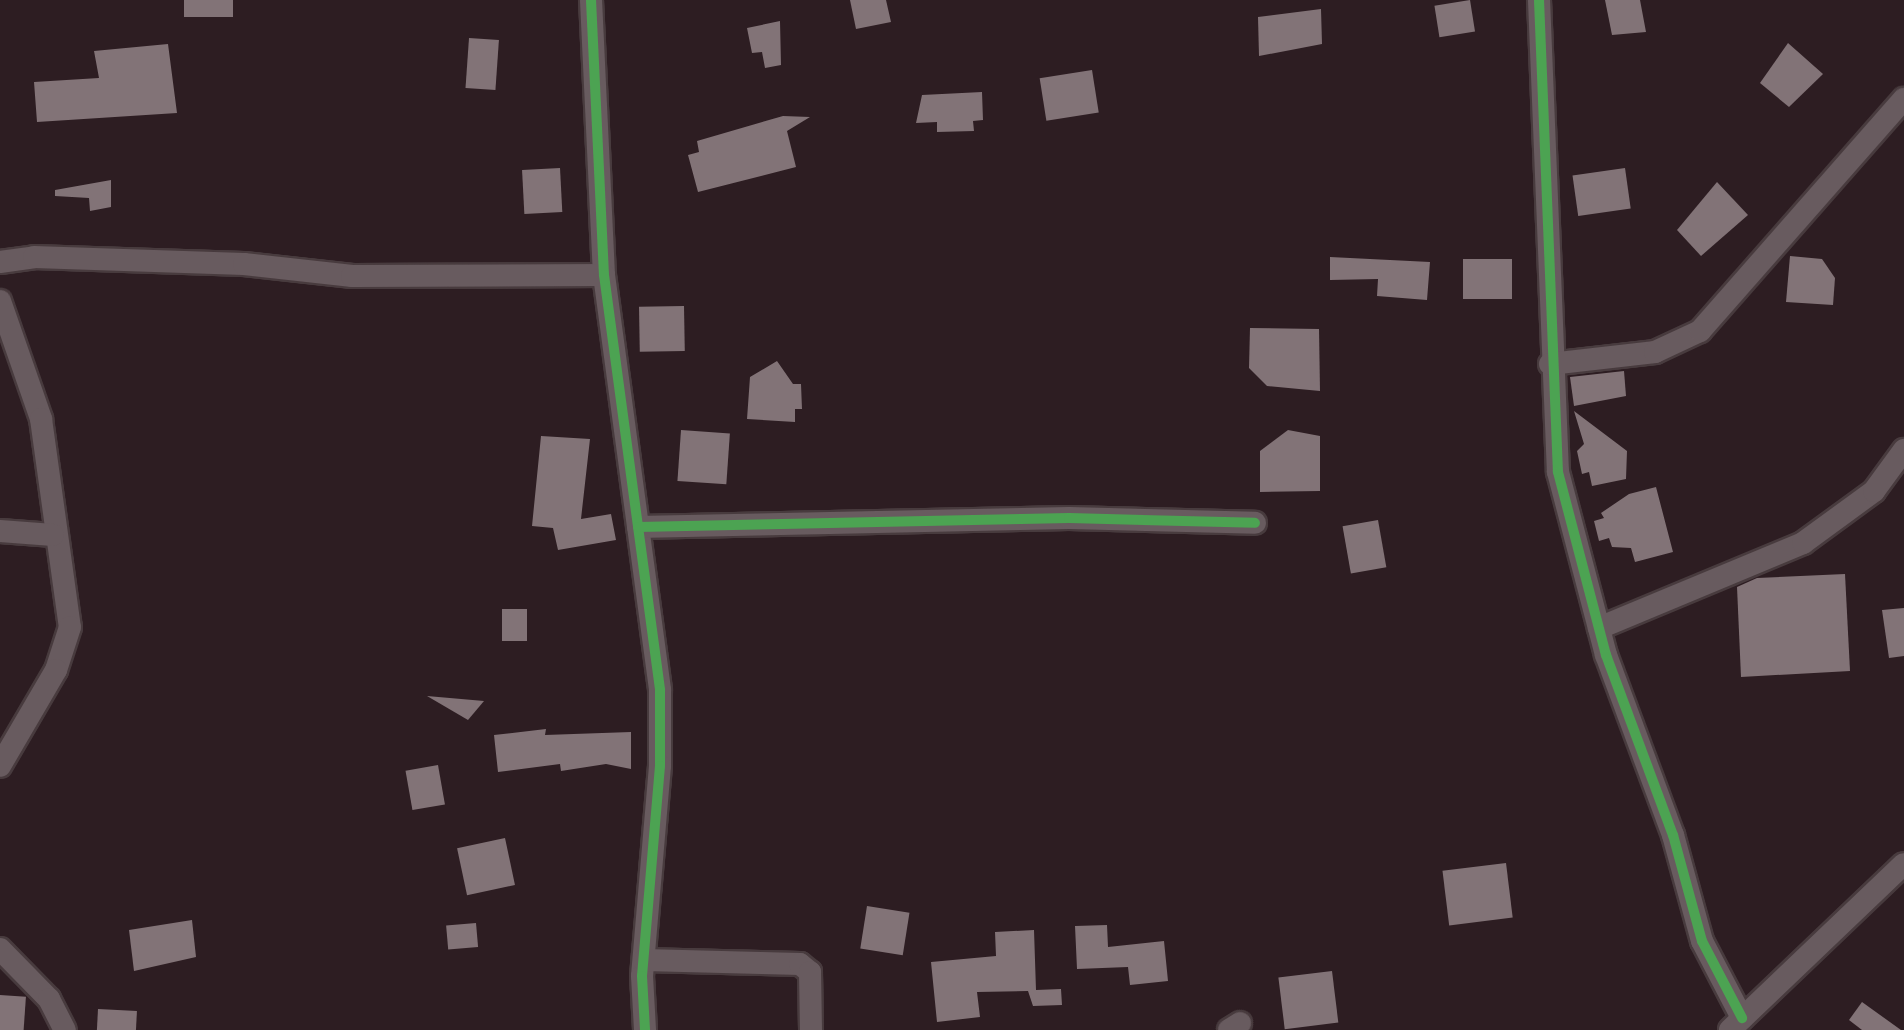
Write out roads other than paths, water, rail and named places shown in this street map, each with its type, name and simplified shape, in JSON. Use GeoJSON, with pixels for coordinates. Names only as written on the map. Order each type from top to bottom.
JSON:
{"type":"FeatureCollection","features":[{"type":"Feature","properties":{"kind":"street"},"geometry":{"type":"LineString","coordinates":[[591,0],[604,275],[660,728],[644,960],[645,1030]]}},
{"type":"Feature","properties":{"kind":"street"},"geometry":{"type":"LineString","coordinates":[[1540,0],[1551,226],[1550,364],[1558,472],[1598,628],[1673,835],[1702,941],[1736,1024],[1904,864]]}},
{"type":"Feature","properties":{"kind":"street"},"geometry":{"type":"LineString","coordinates":[[1550,364],[1655,352],[1700,331],[1904,99]]}},
{"type":"Feature","properties":{"kind":"street"},"geometry":{"type":"LineString","coordinates":[[0,262],[34,257],[244,264],[352,276],[604,275]]}},
{"type":"Feature","properties":{"kind":"street"},"geometry":{"type":"LineString","coordinates":[[0,301],[41,420],[53,535],[66,589],[68,644],[0,766]]}},
{"type":"Feature","properties":{"kind":"street"},"geometry":{"type":"LineString","coordinates":[[1598,628],[1803,543],[1874,491],[1904,450]]}},
{"type":"Feature","properties":{"kind":"street"},"geometry":{"type":"LineString","coordinates":[[638,527],[1069,518],[1254,523]]}},
{"type":"Feature","properties":{"kind":"street"},"geometry":{"type":"LineString","coordinates":[[0,531],[53,535]]}},
{"type":"Feature","properties":{"kind":"street"},"geometry":{"type":"LineString","coordinates":[[0,949],[48,999],[65,1030]]}},
{"type":"Feature","properties":{"kind":"street"},"geometry":{"type":"LineString","coordinates":[[644,960],[800,964],[810,972],[811,1030]]}}]}
